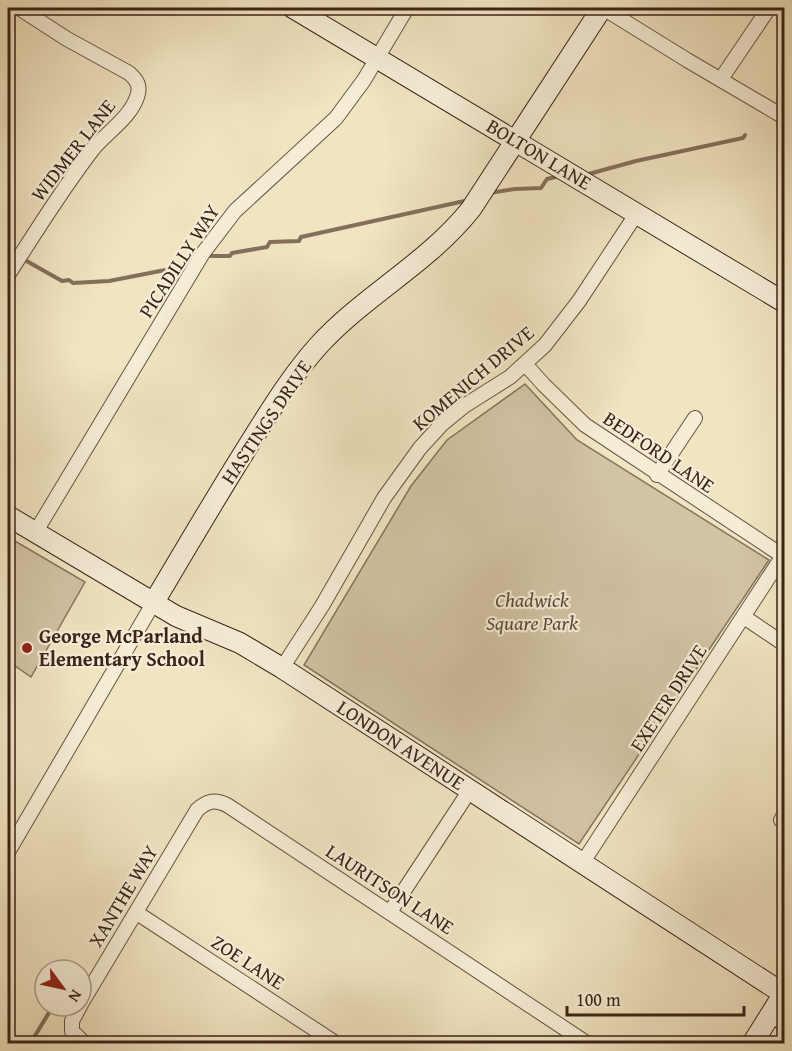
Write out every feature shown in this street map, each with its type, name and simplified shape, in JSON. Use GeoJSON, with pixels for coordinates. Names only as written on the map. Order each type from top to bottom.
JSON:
{"type":"FeatureCollection","features":[{"type":"Feature","properties":{"kind":"street","name":"WIDMER LANE"},"geometry":{"type":"LineString","coordinates":[[8,275],[75,172],[95,146],[128,111],[137,97],[136,79],[19,8]]}},
{"type":"Feature","properties":{"kind":"street","name":"BOLTON LANE"},"geometry":{"type":"LineString","coordinates":[[293,8],[784,302]]}},
{"type":"Feature","properties":{"kind":"street","name":"PICADILLY WAY"},"geometry":{"type":"LineString","coordinates":[[35,532],[203,253],[235,211],[336,118],[364,80],[407,8]]}},
{"type":"Feature","properties":{"kind":"street"},"geometry":{"type":"LineString","coordinates":[[603,8],[784,117]]}},
{"type":"Feature","properties":{"kind":"street","name":"HASTINGS DRIVE"},"geometry":{"type":"LineString","coordinates":[[8,852],[154,602],[282,391],[338,325],[372,296],[430,253],[457,225],[471,208],[603,8]]}},
{"type":"Feature","properties":{"kind":"street"},"geometry":{"type":"LineString","coordinates":[[721,79],[769,8]]}},
{"type":"Feature","properties":{"kind":"street","name":"KOMENICH DRIVE"},"geometry":{"type":"LineString","coordinates":[[282,668],[322,606],[384,498],[420,448],[442,424],[525,364],[545,345],[579,302],[637,213]]}},
{"type":"Feature","properties":{"kind":"street","name":"BEDFORD LANE"},"geometry":{"type":"LineString","coordinates":[[525,364],[544,386],[585,425],[657,475],[784,555]]}},
{"type":"Feature","properties":{"kind":"street"},"geometry":{"type":"LineString","coordinates":[[657,475],[695,418]]}},
{"type":"Feature","properties":{"kind":"street","name":"LONDON AVENUE"},"geometry":{"type":"LineString","coordinates":[[8,516],[176,616],[240,643],[282,668],[784,994]]}},
{"type":"Feature","properties":{"kind":"street","name":"EXETER DRIVE"},"geometry":{"type":"LineString","coordinates":[[583,862],[784,555]]}},
{"type":"Feature","properties":{"kind":"street"},"geometry":{"type":"LineString","coordinates":[[744,617],[784,644]]}},
{"type":"Feature","properties":{"kind":"street"},"geometry":{"type":"LineString","coordinates":[[390,912],[470,790]]}},
{"type":"Feature","properties":{"kind":"street","name":"LAURITSON LANE"},"geometry":{"type":"LineString","coordinates":[[180,839],[196,810],[205,803],[219,802],[588,1044]]}},
{"type":"Feature","properties":{"kind":"street","name":"XANTHE WAY"},"geometry":{"type":"LineString","coordinates":[[93,984],[180,839]]}},
{"type":"Feature","properties":{"kind":"street","name":"ZOE LANE"},"geometry":{"type":"LineString","coordinates":[[137,913],[337,1044]]}},
{"type":"Feature","properties":{"kind":"street"},"geometry":{"type":"LineString","coordinates":[[752,1044],[776,1023],[784,994]]}},
{"type":"Feature","properties":{"kind":"street","name":"XANTHE WAY"},"geometry":{"type":"LineString","coordinates":[[74,1018],[72,1031],[85,1044]]}},
{"type":"Feature","properties":{"kind":"green space","name":"Chadwick Square Park"},"geometry":{"type":"Polygon","coordinates":[[[525,384],[577,440],[769,560],[579,844],[304,665],[411,486],[447,440],[525,384]]]}},
{"type":"Feature","properties":{"kind":"green space","name":"George McParland Elementary School"},"geometry":{"type":"Polygon","coordinates":[[[8,537],[85,582],[31,677],[8,661],[8,635],[12,622],[8,610],[8,537]]]}},
{"type":"Feature","properties":{"kind":"waterway"},"geometry":{"type":"LineString","coordinates":[[585,175],[636,161],[743,138],[745,135]]}},
{"type":"Feature","properties":{"kind":"waterway"},"geometry":{"type":"LineString","coordinates":[[489,193],[541,188],[547,179],[560,176]]}},
{"type":"Feature","properties":{"kind":"waterway"},"geometry":{"type":"LineString","coordinates":[[206,256],[230,256],[232,253],[267,247],[270,242],[299,241],[301,237],[469,200]]}},
{"type":"Feature","properties":{"kind":"waterway"},"geometry":{"type":"LineString","coordinates":[[8,249],[17,255]]}},
{"type":"Feature","properties":{"kind":"waterway"},"geometry":{"type":"LineString","coordinates":[[23,259],[62,281],[69,280],[73,283],[109,281],[191,265]]}},
{"type":"Feature","properties":{"kind":"waterway"},"geometry":{"type":"LineString","coordinates":[[30,1044],[46,1018]]}},
{"type":"Feature","properties":{"kind":"place","name":"George McParland Elementary School"},"geometry":{"type":"Point","coordinates":[27,648]}}]}
